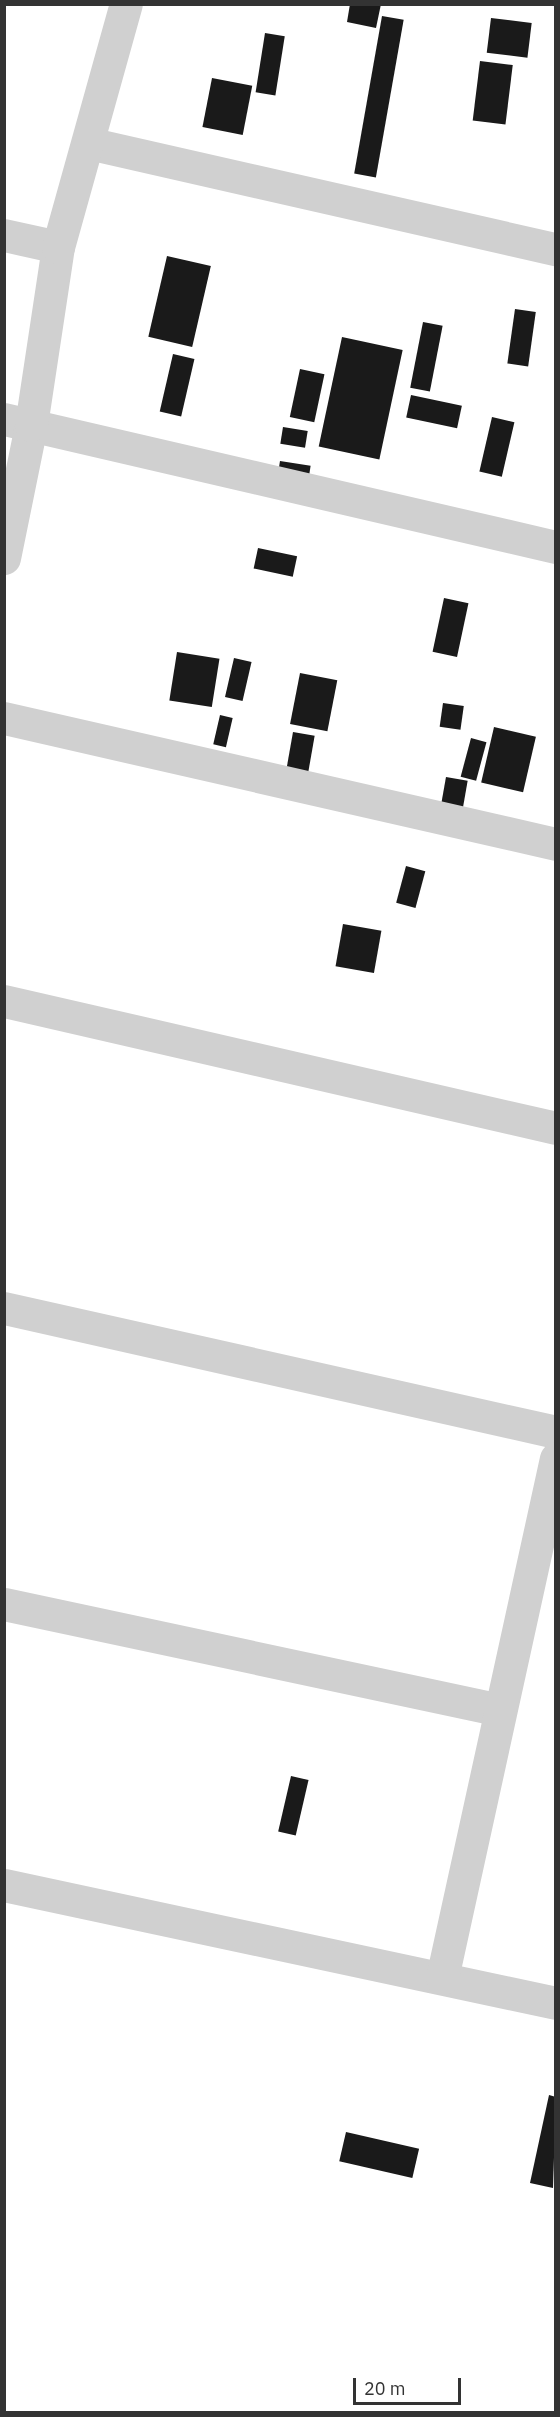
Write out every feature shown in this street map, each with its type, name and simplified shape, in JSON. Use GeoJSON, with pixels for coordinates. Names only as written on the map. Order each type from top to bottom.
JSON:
{"type":"FeatureCollection","features":[{"type":"Feature","properties":{"kind":"street"},"geometry":{"type":"LineString","coordinates":[[4,558],[18,422],[58,247],[126,4]]}},
{"type":"Feature","properties":{"kind":"street"},"geometry":{"type":"LineString","coordinates":[[88,143],[555,249]]}},
{"type":"Feature","properties":{"kind":"street"},"geometry":{"type":"LineString","coordinates":[[4,236],[58,247]]}},
{"type":"Feature","properties":{"kind":"street"},"geometry":{"type":"LineString","coordinates":[[18,422],[555,547]]}},
{"type":"Feature","properties":{"kind":"street"},"geometry":{"type":"LineString","coordinates":[[4,718],[555,844]]}},
{"type":"Feature","properties":{"kind":"street"},"geometry":{"type":"LineString","coordinates":[[4,1001],[555,1128]]}},
{"type":"Feature","properties":{"kind":"street"},"geometry":{"type":"LineString","coordinates":[[4,1308],[555,1432]]}},
{"type":"Feature","properties":{"kind":"street"},"geometry":{"type":"LineString","coordinates":[[442,1978],[555,1458]]}},
{"type":"Feature","properties":{"kind":"street"},"geometry":{"type":"LineString","coordinates":[[4,1604],[500,1710]]}},
{"type":"Feature","properties":{"kind":"street"},"geometry":{"type":"LineString","coordinates":[[4,1885],[555,2003]]}},
{"type":"Feature","properties":{"kind":"building"},"geometry":{"type":"Polygon","coordinates":[[[350,4],[381,4],[376,28],[347,22],[350,4]]]}},
{"type":"Feature","properties":{"kind":"building"},"geometry":{"type":"Polygon","coordinates":[[[382,16],[404,20],[376,177],[354,174],[382,16]]]}},
{"type":"Feature","properties":{"kind":"building"},"geometry":{"type":"Polygon","coordinates":[[[491,18],[532,23],[527,58],[487,53],[491,18]]]}},
{"type":"Feature","properties":{"kind":"building"},"geometry":{"type":"Polygon","coordinates":[[[265,33],[285,36],[275,95],[256,92],[265,33]]]}},
{"type":"Feature","properties":{"kind":"building"},"geometry":{"type":"Polygon","coordinates":[[[480,61],[513,65],[505,125],[473,121],[480,61]]]}},
{"type":"Feature","properties":{"kind":"building"},"geometry":{"type":"Polygon","coordinates":[[[212,78],[252,86],[243,135],[202,127],[212,78]]]}},
{"type":"Feature","properties":{"kind":"building"},"geometry":{"type":"Polygon","coordinates":[[[167,256],[211,266],[192,347],[148,337],[167,256]]]}},
{"type":"Feature","properties":{"kind":"building"},"geometry":{"type":"Polygon","coordinates":[[[515,309],[536,312],[528,366],[507,363],[515,309]]]}},
{"type":"Feature","properties":{"kind":"building"},"geometry":{"type":"Polygon","coordinates":[[[423,322],[443,326],[430,392],[410,388],[423,322]]]}},
{"type":"Feature","properties":{"kind":"building"},"geometry":{"type":"Polygon","coordinates":[[[342,337],[403,350],[379,459],[319,447],[342,337]]]}},
{"type":"Feature","properties":{"kind":"building"},"geometry":{"type":"Polygon","coordinates":[[[173,354],[194,359],[181,416],[160,411],[173,354]]]}},
{"type":"Feature","properties":{"kind":"building"},"geometry":{"type":"Polygon","coordinates":[[[300,369],[324,374],[314,422],[290,417],[300,369]]]}},
{"type":"Feature","properties":{"kind":"building"},"geometry":{"type":"Polygon","coordinates":[[[411,395],[462,406],[457,428],[406,417],[411,395]]]}},
{"type":"Feature","properties":{"kind":"building"},"geometry":{"type":"Polygon","coordinates":[[[492,417],[514,422],[502,477],[479,472],[492,417]]]}},
{"type":"Feature","properties":{"kind":"building"},"geometry":{"type":"Polygon","coordinates":[[[283,427],[308,431],[305,448],[280,444],[283,427]]]}},
{"type":"Feature","properties":{"kind":"building"},"geometry":{"type":"Polygon","coordinates":[[[280,461],[311,466],[308,483],[277,478],[280,461]]]}},
{"type":"Feature","properties":{"kind":"building"},"geometry":{"type":"Polygon","coordinates":[[[258,548],[297,556],[293,577],[254,569],[258,548]]]}},
{"type":"Feature","properties":{"kind":"building"},"geometry":{"type":"Polygon","coordinates":[[[444,598],[468,603],[457,657],[433,652],[444,598]]]}},
{"type":"Feature","properties":{"kind":"building"},"geometry":{"type":"Polygon","coordinates":[[[177,652],[219,659],[212,707],[169,700],[177,652]]]}},
{"type":"Feature","properties":{"kind":"building"},"geometry":{"type":"Polygon","coordinates":[[[234,658],[252,662],[243,701],[225,697],[234,658]]]}},
{"type":"Feature","properties":{"kind":"building"},"geometry":{"type":"Polygon","coordinates":[[[300,673],[337,680],[327,731],[290,724],[300,673]]]}},
{"type":"Feature","properties":{"kind":"building"},"geometry":{"type":"Polygon","coordinates":[[[443,703],[464,706],[460,730],[440,727],[443,703]]]}},
{"type":"Feature","properties":{"kind":"building"},"geometry":{"type":"Polygon","coordinates":[[[220,715],[233,718],[226,747],[213,744],[220,715]]]}},
{"type":"Feature","properties":{"kind":"building"},"geometry":{"type":"Polygon","coordinates":[[[494,727],[536,737],[523,792],[481,783],[494,727]]]}},
{"type":"Feature","properties":{"kind":"building"},"geometry":{"type":"Polygon","coordinates":[[[293,732],[315,736],[308,773],[286,769],[293,732]]]}},
{"type":"Feature","properties":{"kind":"building"},"geometry":{"type":"Polygon","coordinates":[[[471,738],[486,742],[476,781],[461,777],[471,738]]]}},
{"type":"Feature","properties":{"kind":"building"},"geometry":{"type":"Polygon","coordinates":[[[446,777],[468,781],[463,808],[441,805],[446,777]]]}},
{"type":"Feature","properties":{"kind":"building"},"geometry":{"type":"Polygon","coordinates":[[[406,866],[425,871],[415,908],[396,903],[406,866]]]}},
{"type":"Feature","properties":{"kind":"building"},"geometry":{"type":"Polygon","coordinates":[[[343,924],[381,931],[374,973],[336,966],[343,924]]]}},
{"type":"Feature","properties":{"kind":"building"},"geometry":{"type":"Polygon","coordinates":[[[291,1776],[309,1780],[296,1836],[278,1832],[291,1776]]]}},
{"type":"Feature","properties":{"kind":"building"},"geometry":{"type":"Polygon","coordinates":[[[549,2095],[556,2097],[553,2188],[530,2183],[549,2095]]]}},
{"type":"Feature","properties":{"kind":"building"},"geometry":{"type":"Polygon","coordinates":[[[346,2132],[419,2149],[412,2178],[339,2161],[346,2132]]]}}]}
